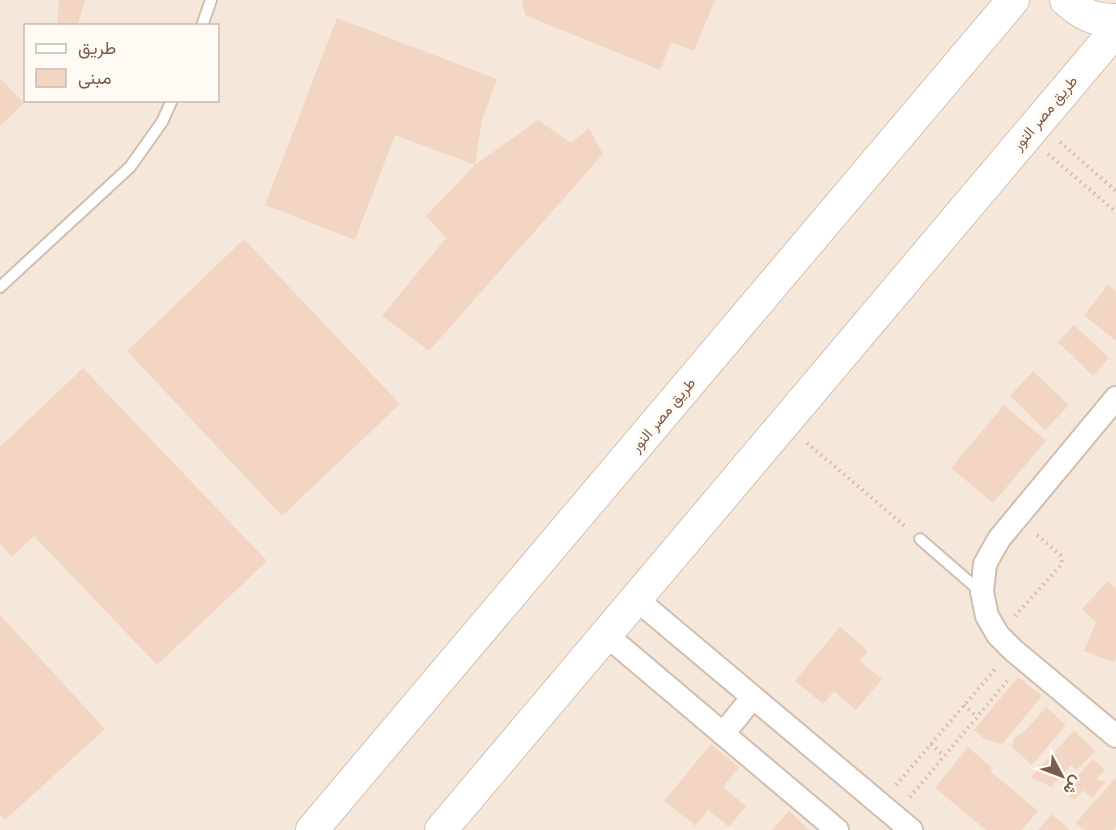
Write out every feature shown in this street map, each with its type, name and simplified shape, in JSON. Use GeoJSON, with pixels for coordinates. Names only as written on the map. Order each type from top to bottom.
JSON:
{"type":"FeatureCollection","features":[{"type":"Feature","properties":{"kind":"street","name":"طريق مصر النور"},"geometry":{"type":"LineString","coordinates":[[312,830],[1013,0]]}},
{"type":"Feature","properties":{"kind":"street"},"geometry":{"type":"LineString","coordinates":[[1066,0],[1080,13],[1101,20],[1116,20]]}},
{"type":"Feature","properties":{"kind":"street","name":"طريق مصر النور"},"geometry":{"type":"LineString","coordinates":[[441,830],[1116,30]]}},
{"type":"Feature","properties":{"kind":"street"},"geometry":{"type":"LineString","coordinates":[[1112,725],[1012,648],[987,616],[982,592],[985,564],[999,539],[1116,398]]}},
{"type":"Feature","properties":{"kind":"street"},"geometry":{"type":"LineString","coordinates":[[635,598],[895,816]]}},
{"type":"Feature","properties":{"kind":"street"},"geometry":{"type":"LineString","coordinates":[[605,634],[837,830]]}},
{"type":"Feature","properties":{"kind":"street"},"geometry":{"type":"LineString","coordinates":[[723,734],[752,698]]}},
{"type":"Feature","properties":{"kind":"lane"},"geometry":{"type":"LineString","coordinates":[[203,24],[211,0]]}},
{"type":"Feature","properties":{"kind":"lane"},"geometry":{"type":"LineString","coordinates":[[0,287],[130,167],[162,122],[171,102]]}},
{"type":"Feature","properties":{"kind":"lane"},"geometry":{"type":"LineString","coordinates":[[920,539],[982,592]]}},
{"type":"Feature","properties":{"kind":"path"},"geometry":{"type":"LineString","coordinates":[[1032,129],[1116,190]]}},
{"type":"Feature","properties":{"kind":"path"},"geometry":{"type":"LineString","coordinates":[[1032,129],[1116,212]]}},
{"type":"Feature","properties":{"kind":"path"},"geometry":{"type":"LineString","coordinates":[[784,424],[920,539]]}},
{"type":"Feature","properties":{"kind":"path"},"geometry":{"type":"LineString","coordinates":[[895,816],[977,717],[1012,648],[1061,565],[1060,555],[1017,517]]}},
{"type":"Feature","properties":{"kind":"path"},"geometry":{"type":"LineString","coordinates":[[895,816],[931,744],[1012,648]]}},
{"type":"Feature","properties":{"kind":"path"},"geometry":{"type":"LineString","coordinates":[[964,705],[977,717]]}},
{"type":"Feature","properties":{"kind":"path"},"geometry":{"type":"LineString","coordinates":[[931,744],[944,756]]}},
{"type":"Feature","properties":{"kind":"shaded area"},"geometry":{"type":"Polygon","coordinates":[[[0,0],[1116,0],[1116,830],[0,830],[0,0]]]}},
{"type":"Feature","properties":{"kind":"building"},"geometry":{"type":"Polygon","coordinates":[[[59,0],[85,0],[78,24],[57,24],[59,0]]]}},
{"type":"Feature","properties":{"kind":"building"},"geometry":{"type":"Polygon","coordinates":[[[522,0],[715,0],[694,51],[671,42],[660,70],[525,15],[522,0]]]}},
{"type":"Feature","properties":{"kind":"building"},"geometry":{"type":"Polygon","coordinates":[[[337,18],[497,79],[482,120],[475,165],[395,135],[355,240],[265,205],[337,18]]]}},
{"type":"Feature","properties":{"kind":"building"},"geometry":{"type":"Polygon","coordinates":[[[0,78],[24,103],[0,126],[0,78]]]}},
{"type":"Feature","properties":{"kind":"building"},"geometry":{"type":"Polygon","coordinates":[[[538,120],[571,143],[589,128],[603,154],[429,351],[382,316],[446,238],[426,216],[475,165],[538,120]]]}},
{"type":"Feature","properties":{"kind":"building"},"geometry":{"type":"Polygon","coordinates":[[[244,239],[400,404],[282,516],[127,351],[244,239]]]}},
{"type":"Feature","properties":{"kind":"building"},"geometry":{"type":"Polygon","coordinates":[[[1108,285],[1116,291],[1116,341],[1084,315],[1108,285]]]}},
{"type":"Feature","properties":{"kind":"building"},"geometry":{"type":"Polygon","coordinates":[[[1074,325],[1109,358],[1093,376],[1058,342],[1074,325]]]}},
{"type":"Feature","properties":{"kind":"building"},"geometry":{"type":"Polygon","coordinates":[[[83,368],[267,561],[157,665],[34,536],[12,557],[0,544],[0,447],[83,368]]]}},
{"type":"Feature","properties":{"kind":"building"},"geometry":{"type":"Polygon","coordinates":[[[1033,371],[1069,405],[1045,430],[1010,396],[1033,371]]]}},
{"type":"Feature","properties":{"kind":"building"},"geometry":{"type":"Polygon","coordinates":[[[1004,405],[1046,441],[993,503],[951,468],[1004,405]]]}},
{"type":"Feature","properties":{"kind":"building"},"geometry":{"type":"Polygon","coordinates":[[[1108,581],[1116,589],[1116,658],[1113,662],[1084,651],[1096,622],[1082,609],[1108,581]]]}},
{"type":"Feature","properties":{"kind":"building"},"geometry":{"type":"Polygon","coordinates":[[[0,615],[105,729],[5,820],[0,814],[0,615]]]}},
{"type":"Feature","properties":{"kind":"building"},"geometry":{"type":"Polygon","coordinates":[[[840,627],[868,651],[860,661],[882,679],[856,710],[834,691],[823,704],[795,681],[840,627]]]}},
{"type":"Feature","properties":{"kind":"building"},"geometry":{"type":"Polygon","coordinates":[[[1018,677],[1042,696],[1002,744],[983,738],[974,730],[1018,677]]]}},
{"type":"Feature","properties":{"kind":"building"},"geometry":{"type":"Polygon","coordinates":[[[1046,707],[1066,725],[1032,765],[1012,747],[1014,738],[1025,731],[1046,707]]]}},
{"type":"Feature","properties":{"kind":"building"},"geometry":{"type":"Polygon","coordinates":[[[1074,731],[1095,751],[1077,770],[1071,765],[1051,787],[1031,777],[1074,731]]]}},
{"type":"Feature","properties":{"kind":"building"},"geometry":{"type":"Polygon","coordinates":[[[711,744],[739,767],[723,787],[746,806],[729,827],[708,810],[696,826],[664,801],[711,744]]]}},
{"type":"Feature","properties":{"kind":"building"},"geometry":{"type":"Polygon","coordinates":[[[968,747],[992,768],[990,771],[1038,811],[1022,830],[986,830],[935,788],[968,747]]]}},
{"type":"Feature","properties":{"kind":"building"},"geometry":{"type":"Polygon","coordinates":[[[1093,759],[1105,770],[1096,779],[1105,782],[1092,798],[1083,790],[1074,800],[1064,791],[1093,759]]]}},
{"type":"Feature","properties":{"kind":"building"},"geometry":{"type":"Polygon","coordinates":[[[1116,777],[1116,826],[1113,830],[1085,830],[1076,823],[1116,777]]]}},
{"type":"Feature","properties":{"kind":"building"},"geometry":{"type":"Polygon","coordinates":[[[789,811],[809,830],[772,830],[789,811]]]}},
{"type":"Feature","properties":{"kind":"building"},"geometry":{"type":"Polygon","coordinates":[[[1052,814],[1070,830],[1038,830],[1052,814]]]}}]}
